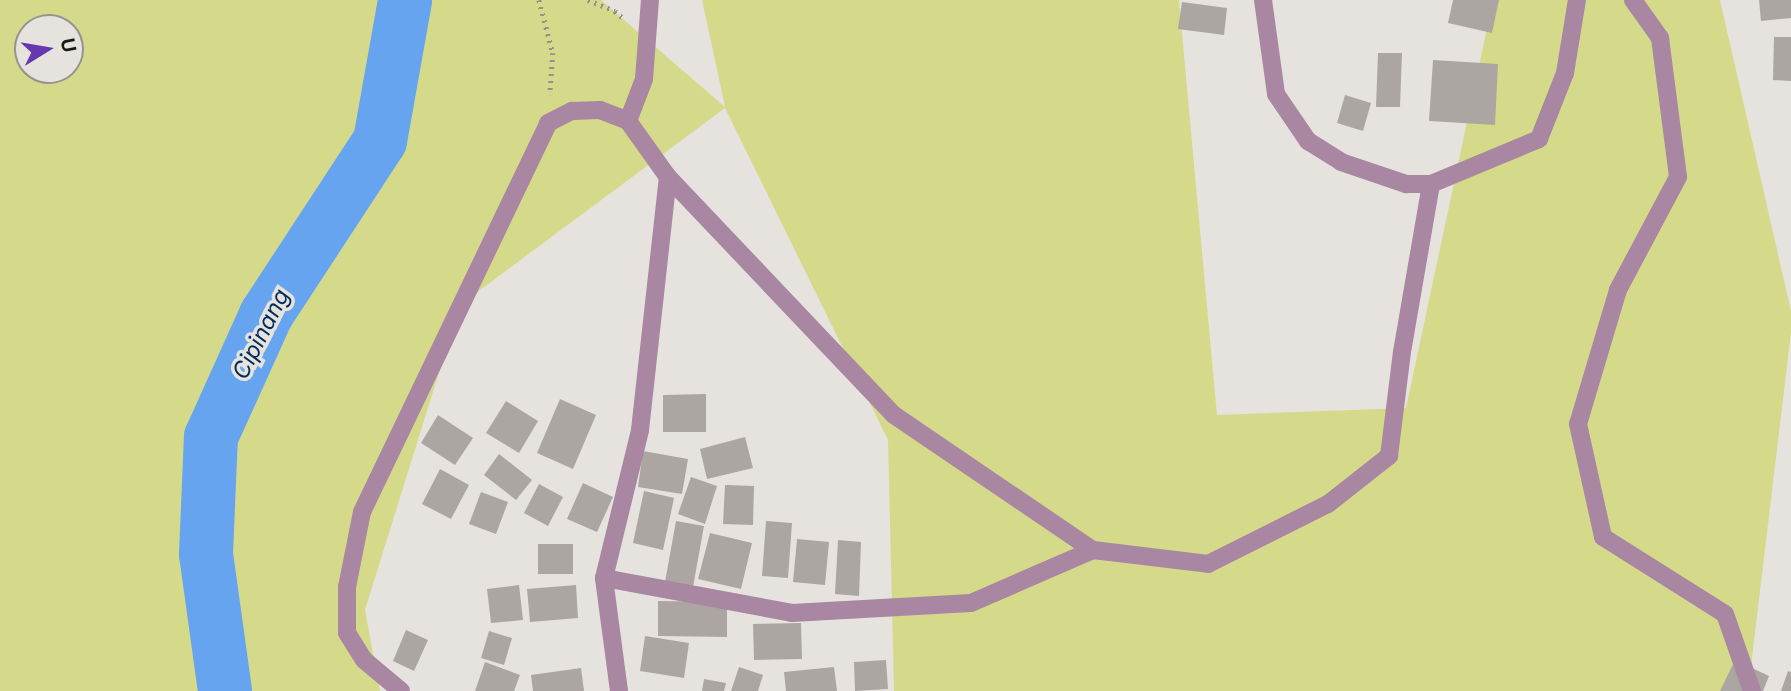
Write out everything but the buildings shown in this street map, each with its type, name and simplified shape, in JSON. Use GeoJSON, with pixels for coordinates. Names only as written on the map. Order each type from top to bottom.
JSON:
{"type":"FeatureCollection","features":[{"type":"Feature","properties":{"kind":"street"},"geometry":{"type":"LineString","coordinates":[[628,121],[644,79],[650,0]]}},
{"type":"Feature","properties":{"kind":"street"},"geometry":{"type":"LineString","coordinates":[[1263,0],[1276,94],[1308,141],[1341,162],[1406,184],[1431,184],[1539,139],[1565,73],[1577,0]]}},
{"type":"Feature","properties":{"kind":"street"},"geometry":{"type":"LineString","coordinates":[[1633,0],[1660,38],[1678,177],[1618,290],[1578,424],[1603,537],[1725,614],[1752,691]]}},
{"type":"Feature","properties":{"kind":"street"},"geometry":{"type":"LineString","coordinates":[[401,691],[364,660],[347,633],[347,587],[362,512],[548,123],[572,111],[600,110],[628,121],[668,177],[894,415],[1093,550],[1208,564],[1328,504],[1389,456],[1402,352],[1431,184]]}},
{"type":"Feature","properties":{"kind":"street"},"geometry":{"type":"LineString","coordinates":[[619,691],[604,578],[640,430],[668,177]]}},
{"type":"Feature","properties":{"kind":"street"},"geometry":{"type":"LineString","coordinates":[[604,578],[792,612],[971,603],[1093,550]]}},
{"type":"Feature","properties":{"kind":"path"},"geometry":{"type":"LineString","coordinates":[[539,0],[553,53],[548,123]]}},
{"type":"Feature","properties":{"kind":"path"},"geometry":{"type":"LineString","coordinates":[[588,0],[615,11],[647,40]]}},
{"type":"Feature","properties":{"kind":"green space"},"geometry":{"type":"Polygon","coordinates":[[[0,0],[601,0],[725,107],[702,0],[1179,0],[1217,415],[1406,408],[1493,0],[1720,0],[1791,311],[1791,333],[1748,691],[894,691],[888,440],[725,108],[460,305],[365,610],[380,691],[0,691],[0,0]]]}},
{"type":"Feature","properties":{"kind":"waterway","name":"Cipinang"},"geometry":{"type":"LineString","coordinates":[[225,691],[206,554],[211,437],[266,315],[380,141],[405,0]]}}]}
